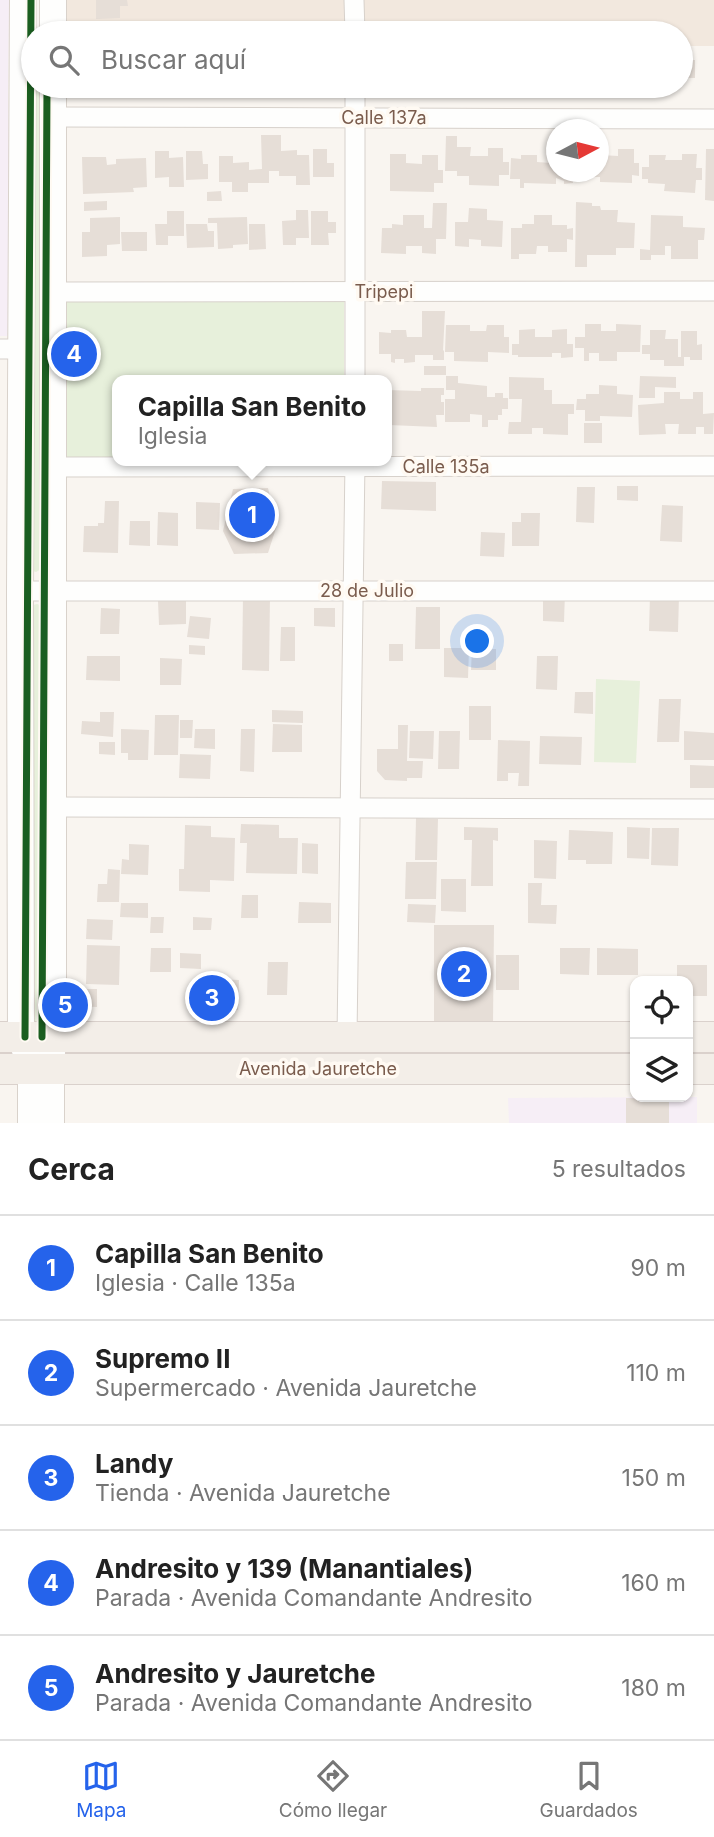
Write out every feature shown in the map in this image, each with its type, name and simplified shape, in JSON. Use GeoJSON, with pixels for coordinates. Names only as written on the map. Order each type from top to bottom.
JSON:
{"type":"FeatureCollection","features":[{"type":"Feature","properties":{"kind":"main road"},"geometry":{"type":"LineString","coordinates":[[22,21],[23,0]]}},
{"type":"Feature","properties":{"kind":"main road"},"geometry":{"type":"LineString","coordinates":[[53,21],[54,0]]}},
{"type":"Feature","properties":{"kind":"main road"},"geometry":{"type":"LineString","coordinates":[[21,54],[10,349],[20,591],[10,1037],[41,1069],[51,1123]]}},
{"type":"Feature","properties":{"kind":"main road"},"geometry":{"type":"LineString","coordinates":[[31,1123],[41,1069],[53,1037],[53,98]]}},
{"type":"Feature","properties":{"kind":"main road","name":"Avenida Jauretche"},"geometry":{"type":"LineString","coordinates":[[10,1037],[630,1037]]}},
{"type":"Feature","properties":{"kind":"main road"},"geometry":{"type":"LineString","coordinates":[[693,1037],[714,1037]]}},
{"type":"Feature","properties":{"kind":"main road","name":"Avenida Jauretche"},"geometry":{"type":"LineString","coordinates":[[0,1069],[630,1069]]}},
{"type":"Feature","properties":{"kind":"main road"},"geometry":{"type":"LineString","coordinates":[[693,1069],[714,1069]]}},
{"type":"Feature","properties":{"kind":"street"},"geometry":{"type":"LineString","coordinates":[[355,0],[355,21]]}},
{"type":"Feature","properties":{"kind":"street"},"geometry":{"type":"LineString","coordinates":[[355,98],[355,375]]}},
{"type":"Feature","properties":{"kind":"street","name":"Calle 137a"},"geometry":{"type":"LineString","coordinates":[[53,117],[714,119]]}},
{"type":"Feature","properties":{"kind":"street","name":"Tripepi"},"geometry":{"type":"LineString","coordinates":[[53,292],[714,291]]}},
{"type":"Feature","properties":{"kind":"street","name":"Calle 135a"},"geometry":{"type":"LineString","coordinates":[[392,464],[714,466]]}},
{"type":"Feature","properties":{"kind":"street","name":"Calle 135a"},"geometry":{"type":"LineString","coordinates":[[53,467],[154,466]]}},
{"type":"Feature","properties":{"kind":"street"},"geometry":{"type":"LineString","coordinates":[[347,1037],[355,466]]}},
{"type":"Feature","properties":{"kind":"street","name":"28 de Julio"},"geometry":{"type":"LineString","coordinates":[[20,591],[714,591]]}},
{"type":"Feature","properties":{"kind":"street"},"geometry":{"type":"LineString","coordinates":[[54,807],[714,809]]}},
{"type":"Feature","properties":{"kind":"shaded area"},"geometry":{"type":"Polygon","coordinates":[[[0,0],[9,0],[12,336],[0,336],[0,0]]]}},
{"type":"Feature","properties":{"kind":"shaded area"},"geometry":{"type":"Polygon","coordinates":[[[47,0],[714,0],[714,46],[693,46],[693,21],[47,21],[47,0]]]}},
{"type":"Feature","properties":{"kind":"shaded area"},"geometry":{"type":"Polygon","coordinates":[[[630,1097],[630,1102],[693,1102],[693,1097],[697,1097],[697,1123],[509,1123],[508,1098],[630,1097]]]}},
{"type":"Feature","properties":{"kind":"green space"},"geometry":{"type":"Polygon","coordinates":[[[33,98],[45,98],[41,569],[33,571],[33,98]]]}},
{"type":"Feature","properties":{"kind":"green space"},"geometry":{"type":"Polygon","coordinates":[[[344,297],[344,375],[112,375],[112,461],[61,465],[62,298],[344,297]]]}},
{"type":"Feature","properties":{"kind":"green space"},"geometry":{"type":"Polygon","coordinates":[[[37,604],[42,609],[39,1021],[33,1029],[33,605],[37,604]]]}},
{"type":"Feature","properties":{"kind":"green space"},"geometry":{"type":"Polygon","coordinates":[[[596,679],[640,681],[636,763],[594,762],[596,679]]]}},
{"type":"Feature","properties":{"kind":"building"},"geometry":{"type":"Polygon","coordinates":[[[96,0],[127,0],[128,6],[120,6],[120,18],[96,19],[96,0]]]}},
{"type":"Feature","properties":{"kind":"building"},"geometry":{"type":"Polygon","coordinates":[[[693,60],[695,60],[693,78],[693,60]]]}},
{"type":"Feature","properties":{"kind":"building"},"geometry":{"type":"Polygon","coordinates":[[[261,135],[281,135],[281,151],[297,150],[297,155],[309,155],[310,185],[296,185],[296,176],[279,176],[279,171],[269,171],[269,183],[248,183],[248,192],[232,192],[232,182],[219,182],[219,156],[233,156],[233,163],[249,162],[249,170],[262,169],[261,135]]]}},
{"type":"Feature","properties":{"kind":"building"},"geometry":{"type":"Polygon","coordinates":[[[446,136],[457,136],[457,147],[471,147],[470,156],[488,156],[488,148],[503,148],[503,162],[509,162],[509,175],[499,175],[499,186],[469,185],[469,176],[457,176],[457,171],[445,171],[446,136]]]}},
{"type":"Feature","properties":{"kind":"building"},"geometry":{"type":"Polygon","coordinates":[[[313,149],[327,149],[327,163],[334,163],[334,177],[313,177],[313,149]]]}},
{"type":"Feature","properties":{"kind":"building"},"geometry":{"type":"Polygon","coordinates":[[[618,149],[634,149],[634,163],[639,163],[639,176],[632,175],[632,183],[600,182],[609,182],[609,155],[618,156],[618,149]]]}},
{"type":"Feature","properties":{"kind":"building"},"geometry":{"type":"Polygon","coordinates":[[[706,149],[714,149],[714,201],[705,200],[706,149]]]}},
{"type":"Feature","properties":{"kind":"building"},"geometry":{"type":"Polygon","coordinates":[[[155,151],[169,151],[169,158],[183,157],[184,187],[169,187],[169,177],[155,178],[155,151]]]}},
{"type":"Feature","properties":{"kind":"building"},"geometry":{"type":"Polygon","coordinates":[[[186,151],[202,151],[203,164],[208,164],[208,179],[186,180],[186,151]]]}},
{"type":"Feature","properties":{"kind":"building"},"geometry":{"type":"Polygon","coordinates":[[[390,154],[406,154],[406,163],[422,164],[422,155],[438,155],[438,170],[443,170],[443,183],[434,183],[434,192],[390,191],[390,154]]]}},
{"type":"Feature","properties":{"kind":"building"},"geometry":{"type":"Polygon","coordinates":[[[682,154],[697,154],[696,168],[702,168],[702,180],[696,180],[695,193],[664,191],[665,184],[648,183],[648,179],[642,179],[642,167],[649,167],[649,155],[666,155],[665,160],[682,160],[682,154]]]}},
{"type":"Feature","properties":{"kind":"building"},"geometry":{"type":"Polygon","coordinates":[[[521,155],[537,155],[537,162],[546,163],[546,182],[556,184],[524,183],[524,188],[520,188],[520,179],[510,179],[511,158],[521,159],[521,155]]]}},
{"type":"Feature","properties":{"kind":"building"},"geometry":{"type":"Polygon","coordinates":[[[82,157],[106,157],[107,165],[116,164],[116,159],[146,158],[147,187],[133,188],[134,192],[83,194],[82,157]]]}},
{"type":"Feature","properties":{"kind":"building"},"geometry":{"type":"Polygon","coordinates":[[[221,191],[222,201],[207,201],[207,192],[221,191]]]}},
{"type":"Feature","properties":{"kind":"building"},"geometry":{"type":"Polygon","coordinates":[[[107,201],[107,210],[84,211],[84,202],[107,201]]]}},
{"type":"Feature","properties":{"kind":"building"},"geometry":{"type":"Polygon","coordinates":[[[576,202],[592,203],[592,206],[600,206],[601,210],[618,210],[617,222],[635,223],[634,248],[616,248],[616,255],[587,255],[587,267],[575,267],[576,202]]]}},
{"type":"Feature","properties":{"kind":"building"},"geometry":{"type":"Polygon","coordinates":[[[433,203],[447,203],[446,239],[436,239],[436,254],[422,253],[422,246],[406,246],[406,254],[381,253],[382,228],[392,228],[392,224],[403,225],[403,215],[424,215],[424,228],[432,228],[433,203]]]}},
{"type":"Feature","properties":{"kind":"building"},"geometry":{"type":"Polygon","coordinates":[[[469,208],[487,209],[487,220],[503,221],[502,247],[481,246],[481,240],[469,239],[469,247],[455,246],[455,222],[468,222],[469,208]]]}},
{"type":"Feature","properties":{"kind":"building"},"geometry":{"type":"Polygon","coordinates":[[[296,210],[308,210],[309,238],[296,238],[296,245],[283,245],[282,221],[296,220],[296,210]]]}},
{"type":"Feature","properties":{"kind":"building"},"geometry":{"type":"Polygon","coordinates":[[[167,211],[184,211],[184,236],[168,236],[168,245],[156,245],[155,224],[167,224],[167,211]]]}},
{"type":"Feature","properties":{"kind":"building"},"geometry":{"type":"Polygon","coordinates":[[[311,211],[328,211],[328,222],[336,222],[336,233],[328,233],[329,245],[311,245],[311,211]]]}},
{"type":"Feature","properties":{"kind":"building"},"geometry":{"type":"Polygon","coordinates":[[[534,215],[552,215],[552,225],[567,225],[567,229],[573,228],[573,240],[567,239],[567,252],[548,252],[548,246],[537,246],[536,254],[519,254],[519,259],[511,259],[511,228],[534,224],[534,215]]]}},
{"type":"Feature","properties":{"kind":"building"},"geometry":{"type":"Polygon","coordinates":[[[651,215],[683,216],[683,227],[705,228],[704,240],[698,240],[698,259],[671,259],[671,246],[665,246],[665,255],[651,255],[651,260],[640,260],[640,249],[650,250],[651,215]]]}},
{"type":"Feature","properties":{"kind":"building"},"geometry":{"type":"Polygon","coordinates":[[[120,217],[120,244],[107,245],[107,256],[82,257],[82,232],[90,232],[90,218],[120,217]]]}},
{"type":"Feature","properties":{"kind":"building"},"geometry":{"type":"Polygon","coordinates":[[[247,217],[248,244],[218,249],[217,223],[208,223],[208,218],[247,217]]]}},
{"type":"Feature","properties":{"kind":"building"},"geometry":{"type":"Polygon","coordinates":[[[186,224],[207,224],[208,231],[214,231],[214,247],[187,248],[186,224]]]}},
{"type":"Feature","properties":{"kind":"building"},"geometry":{"type":"Polygon","coordinates":[[[249,224],[265,224],[266,249],[249,250],[249,224]]]}},
{"type":"Feature","properties":{"kind":"building"},"geometry":{"type":"Polygon","coordinates":[[[121,232],[147,232],[147,251],[122,251],[121,232]]]}},
{"type":"Feature","properties":{"kind":"building"},"geometry":{"type":"Polygon","coordinates":[[[422,311],[445,311],[444,360],[433,360],[433,355],[415,355],[415,362],[404,363],[404,359],[395,359],[395,363],[391,362],[391,354],[379,354],[379,332],[406,330],[407,337],[422,337],[422,311]]]}},
{"type":"Feature","properties":{"kind":"building"},"geometry":{"type":"Polygon","coordinates":[[[585,324],[601,324],[601,331],[616,331],[616,324],[641,325],[640,352],[617,352],[617,361],[599,361],[599,353],[589,353],[589,361],[584,361],[584,348],[575,348],[575,337],[585,337],[585,324]]]}},
{"type":"Feature","properties":{"kind":"building"},"geometry":{"type":"Polygon","coordinates":[[[446,325],[470,325],[470,331],[486,331],[487,325],[504,325],[504,337],[509,337],[509,353],[488,352],[488,362],[454,361],[454,352],[445,352],[446,325]]]}},
{"type":"Feature","properties":{"kind":"building"},"geometry":{"type":"Polygon","coordinates":[[[535,329],[535,337],[552,337],[552,330],[567,329],[567,344],[573,344],[573,357],[561,358],[561,353],[552,353],[552,357],[512,355],[512,344],[519,344],[519,330],[535,329]]]}},
{"type":"Feature","properties":{"kind":"building"},"geometry":{"type":"Polygon","coordinates":[[[650,330],[666,330],[665,339],[678,339],[678,357],[681,357],[681,331],[697,331],[697,345],[702,344],[702,360],[684,357],[684,366],[664,366],[664,360],[650,360],[650,354],[642,354],[642,345],[650,345],[650,330]]]}},
{"type":"Feature","properties":{"kind":"building"},"geometry":{"type":"Polygon","coordinates":[[[424,366],[446,366],[446,375],[424,375],[424,366]]]}},
{"type":"Feature","properties":{"kind":"building"},"geometry":{"type":"Polygon","coordinates":[[[446,376],[458,376],[458,383],[487,386],[487,397],[503,393],[503,398],[508,398],[508,409],[502,409],[498,420],[488,420],[488,427],[482,427],[482,415],[470,414],[470,422],[445,422],[445,399],[455,399],[455,390],[446,390],[446,376]]]}},
{"type":"Feature","properties":{"kind":"building"},"geometry":{"type":"Polygon","coordinates":[[[640,376],[676,377],[676,388],[655,387],[655,398],[639,398],[640,376]]]}},
{"type":"Feature","properties":{"kind":"building"},"geometry":{"type":"Polygon","coordinates":[[[509,377],[544,378],[544,390],[552,390],[552,404],[574,404],[574,414],[568,414],[568,435],[543,434],[543,428],[532,428],[532,434],[508,434],[509,422],[521,422],[522,399],[509,399],[509,377]]]}},
{"type":"Feature","properties":{"kind":"building"},"geometry":{"type":"Polygon","coordinates":[[[599,385],[617,386],[617,394],[633,395],[632,417],[600,416],[600,421],[585,421],[585,410],[576,410],[577,399],[586,399],[586,394],[599,394],[599,385]]]}},
{"type":"Feature","properties":{"kind":"building"},"geometry":{"type":"Polygon","coordinates":[[[421,388],[444,388],[441,402],[444,402],[444,415],[436,415],[437,427],[392,425],[392,390],[421,391],[421,388]]]}},
{"type":"Feature","properties":{"kind":"building"},"geometry":{"type":"Polygon","coordinates":[[[664,392],[680,392],[680,399],[693,399],[693,392],[703,392],[703,414],[714,413],[713,434],[704,434],[704,427],[696,427],[696,434],[678,434],[679,424],[665,424],[666,434],[639,435],[638,405],[664,403],[664,392]]]}},
{"type":"Feature","properties":{"kind":"building"},"geometry":{"type":"Polygon","coordinates":[[[584,423],[602,423],[602,443],[584,443],[584,423]]]}},
{"type":"Feature","properties":{"kind":"building"},"geometry":{"type":"Polygon","coordinates":[[[382,481],[436,482],[436,511],[381,509],[382,481]]]}},
{"type":"Feature","properties":{"kind":"building"},"geometry":{"type":"Polygon","coordinates":[[[617,486],[638,486],[638,501],[617,500],[617,486]]]}},
{"type":"Feature","properties":{"kind":"building"},"geometry":{"type":"Polygon","coordinates":[[[577,487],[595,487],[594,523],[576,522],[577,487]]]}},
{"type":"Feature","properties":{"kind":"building"},"geometry":{"type":"Polygon","coordinates":[[[268,488],[277,525],[268,553],[234,554],[223,531],[233,489],[268,488]]]}},
{"type":"Feature","properties":{"kind":"building"},"geometry":{"type":"Polygon","coordinates":[[[105,501],[119,501],[118,553],[83,552],[84,526],[104,523],[105,501]]]}},
{"type":"Feature","properties":{"kind":"building"},"geometry":{"type":"Polygon","coordinates":[[[196,502],[220,503],[219,530],[196,529],[196,502]]]}},
{"type":"Feature","properties":{"kind":"building"},"geometry":{"type":"Polygon","coordinates":[[[662,505],[683,506],[682,542],[660,541],[662,505]]]}},
{"type":"Feature","properties":{"kind":"building"},"geometry":{"type":"Polygon","coordinates":[[[158,512],[178,513],[178,546],[157,545],[158,512]]]}},
{"type":"Feature","properties":{"kind":"building"},"geometry":{"type":"Polygon","coordinates":[[[521,513],[540,513],[539,546],[512,546],[512,522],[521,522],[521,513]]]}},
{"type":"Feature","properties":{"kind":"building"},"geometry":{"type":"Polygon","coordinates":[[[130,521],[150,521],[150,546],[129,545],[130,521]]]}},
{"type":"Feature","properties":{"kind":"building"},"geometry":{"type":"Polygon","coordinates":[[[481,532],[505,533],[504,557],[480,556],[481,532]]]}},
{"type":"Feature","properties":{"kind":"building"},"geometry":{"type":"Polygon","coordinates":[[[543,591],[565,592],[564,622],[543,621],[543,591]]]}},
{"type":"Feature","properties":{"kind":"building"},"geometry":{"type":"Polygon","coordinates":[[[650,595],[679,596],[678,632],[649,631],[650,595]]]}},
{"type":"Feature","properties":{"kind":"building"},"geometry":{"type":"Polygon","coordinates":[[[243,596],[270,596],[269,671],[242,670],[243,596]]]}},
{"type":"Feature","properties":{"kind":"building"},"geometry":{"type":"Polygon","coordinates":[[[158,601],[186,601],[186,624],[159,625],[158,601]]]}},
{"type":"Feature","properties":{"kind":"building"},"geometry":{"type":"Polygon","coordinates":[[[416,607],[440,607],[440,649],[415,649],[416,607]]]}},
{"type":"Feature","properties":{"kind":"building"},"geometry":{"type":"Polygon","coordinates":[[[101,608],[120,609],[119,634],[100,634],[101,608]]]}},
{"type":"Feature","properties":{"kind":"building"},"geometry":{"type":"Polygon","coordinates":[[[314,608],[335,608],[335,627],[314,626],[314,608]]]}},
{"type":"Feature","properties":{"kind":"building"},"geometry":{"type":"Polygon","coordinates":[[[190,616],[211,618],[209,639],[187,637],[190,616]]]}},
{"type":"Feature","properties":{"kind":"building"},"geometry":{"type":"Polygon","coordinates":[[[281,627],[295,627],[295,661],[280,661],[281,627]]]}},
{"type":"Feature","properties":{"kind":"building"},"geometry":{"type":"Polygon","coordinates":[[[389,644],[403,644],[403,661],[389,661],[389,644]]]}},
{"type":"Feature","properties":{"kind":"building"},"geometry":{"type":"Polygon","coordinates":[[[189,645],[205,646],[205,655],[189,654],[189,645]]]}},
{"type":"Feature","properties":{"kind":"building"},"geometry":{"type":"Polygon","coordinates":[[[444,648],[469,648],[468,678],[444,677],[444,648]]]}},
{"type":"Feature","properties":{"kind":"building"},"geometry":{"type":"Polygon","coordinates":[[[472,649],[496,649],[496,670],[471,670],[472,649]]]}},
{"type":"Feature","properties":{"kind":"building"},"geometry":{"type":"Polygon","coordinates":[[[87,656],[120,656],[120,681],[86,680],[87,656]]]}},
{"type":"Feature","properties":{"kind":"building"},"geometry":{"type":"Polygon","coordinates":[[[537,656],[558,656],[557,690],[536,689],[537,656]]]}},
{"type":"Feature","properties":{"kind":"building"},"geometry":{"type":"Polygon","coordinates":[[[160,658],[182,659],[181,685],[160,685],[160,658]]]}},
{"type":"Feature","properties":{"kind":"building"},"geometry":{"type":"Polygon","coordinates":[[[575,692],[593,692],[593,714],[574,713],[575,692]]]}},
{"type":"Feature","properties":{"kind":"building"},"geometry":{"type":"Polygon","coordinates":[[[659,699],[681,699],[679,742],[657,742],[659,699]]]}},
{"type":"Feature","properties":{"kind":"building"},"geometry":{"type":"Polygon","coordinates":[[[469,706],[491,706],[491,740],[469,740],[469,706]]]}},
{"type":"Feature","properties":{"kind":"building"},"geometry":{"type":"Polygon","coordinates":[[[272,710],[303,711],[303,723],[272,722],[272,710]]]}},
{"type":"Feature","properties":{"kind":"building"},"geometry":{"type":"Polygon","coordinates":[[[100,712],[114,712],[113,737],[81,734],[82,721],[100,722],[100,712]]]}},
{"type":"Feature","properties":{"kind":"building"},"geometry":{"type":"Polygon","coordinates":[[[155,715],[179,715],[178,755],[154,755],[155,715]]]}},
{"type":"Feature","properties":{"kind":"building"},"geometry":{"type":"Polygon","coordinates":[[[180,720],[193,720],[192,738],[180,738],[180,720]]]}},
{"type":"Feature","properties":{"kind":"building"},"geometry":{"type":"Polygon","coordinates":[[[273,724],[302,725],[302,752],[272,752],[273,724]]]}},
{"type":"Feature","properties":{"kind":"building"},"geometry":{"type":"Polygon","coordinates":[[[398,725],[408,725],[407,761],[423,761],[422,778],[407,778],[407,781],[385,780],[377,771],[377,749],[398,749],[398,725]]]}},
{"type":"Feature","properties":{"kind":"building"},"geometry":{"type":"Polygon","coordinates":[[[121,729],[149,730],[148,760],[128,760],[128,753],[121,753],[121,729]]]}},
{"type":"Feature","properties":{"kind":"building"},"geometry":{"type":"Polygon","coordinates":[[[195,729],[215,729],[215,749],[194,748],[195,729]]]}},
{"type":"Feature","properties":{"kind":"building"},"geometry":{"type":"Polygon","coordinates":[[[241,729],[255,729],[254,772],[240,771],[241,729]]]}},
{"type":"Feature","properties":{"kind":"building"},"geometry":{"type":"Polygon","coordinates":[[[410,731],[434,731],[433,759],[409,758],[410,731]]]}},
{"type":"Feature","properties":{"kind":"building"},"geometry":{"type":"Polygon","coordinates":[[[439,731],[460,731],[459,769],[438,769],[439,731]]]}},
{"type":"Feature","properties":{"kind":"building"},"geometry":{"type":"Polygon","coordinates":[[[684,731],[714,733],[714,760],[684,760],[684,731]]]}},
{"type":"Feature","properties":{"kind":"building"},"geometry":{"type":"Polygon","coordinates":[[[540,736],[582,737],[581,765],[539,764],[540,736]]]}},
{"type":"Feature","properties":{"kind":"building"},"geometry":{"type":"Polygon","coordinates":[[[498,740],[530,741],[529,786],[518,786],[519,773],[508,773],[508,781],[497,781],[498,740]]]}},
{"type":"Feature","properties":{"kind":"building"},"geometry":{"type":"Polygon","coordinates":[[[99,742],[115,742],[115,755],[99,754],[99,742]]]}},
{"type":"Feature","properties":{"kind":"building"},"geometry":{"type":"Polygon","coordinates":[[[180,754],[211,755],[210,779],[179,778],[180,754]]]}},
{"type":"Feature","properties":{"kind":"building"},"geometry":{"type":"Polygon","coordinates":[[[690,765],[714,766],[714,788],[690,788],[690,765]]]}},
{"type":"Feature","properties":{"kind":"building"},"geometry":{"type":"Polygon","coordinates":[[[416,818],[438,819],[437,860],[415,860],[416,818]]]}},
{"type":"Feature","properties":{"kind":"building"},"geometry":{"type":"Polygon","coordinates":[[[241,824],[279,825],[279,838],[298,838],[297,874],[246,873],[247,843],[240,843],[241,824]]]}},
{"type":"Feature","properties":{"kind":"building"},"geometry":{"type":"Polygon","coordinates":[[[185,825],[211,826],[211,837],[235,838],[234,881],[210,880],[210,892],[179,891],[179,869],[184,869],[185,825]]]}},
{"type":"Feature","properties":{"kind":"building"},"geometry":{"type":"Polygon","coordinates":[[[464,827],[498,828],[498,841],[493,840],[493,886],[471,886],[472,840],[464,840],[464,827]]]}},
{"type":"Feature","properties":{"kind":"building"},"geometry":{"type":"Polygon","coordinates":[[[627,827],[650,828],[649,859],[627,858],[627,827]]]}},
{"type":"Feature","properties":{"kind":"building"},"geometry":{"type":"Polygon","coordinates":[[[652,828],[679,828],[678,866],[651,865],[652,828]]]}},
{"type":"Feature","properties":{"kind":"building"},"geometry":{"type":"Polygon","coordinates":[[[569,830],[613,832],[612,864],[586,864],[586,860],[568,860],[569,830]]]}},
{"type":"Feature","properties":{"kind":"building"},"geometry":{"type":"Polygon","coordinates":[[[534,840],[557,841],[556,879],[534,878],[534,840]]]}},
{"type":"Feature","properties":{"kind":"building"},"geometry":{"type":"Polygon","coordinates":[[[302,843],[318,844],[318,874],[302,873],[302,843]]]}},
{"type":"Feature","properties":{"kind":"building"},"geometry":{"type":"Polygon","coordinates":[[[129,844],[149,845],[148,875],[121,874],[122,859],[129,860],[129,844]]]}},
{"type":"Feature","properties":{"kind":"building"},"geometry":{"type":"Polygon","coordinates":[[[406,862],[437,862],[436,899],[405,899],[406,862]]]}},
{"type":"Feature","properties":{"kind":"building"},"geometry":{"type":"Polygon","coordinates":[[[108,869],[120,870],[119,902],[97,902],[98,884],[107,884],[108,869]]]}},
{"type":"Feature","properties":{"kind":"building"},"geometry":{"type":"Polygon","coordinates":[[[441,879],[466,879],[466,912],[441,911],[441,879]]]}},
{"type":"Feature","properties":{"kind":"building"},"geometry":{"type":"Polygon","coordinates":[[[528,883],[542,883],[541,905],[557,905],[556,924],[528,923],[528,883]]]}},
{"type":"Feature","properties":{"kind":"building"},"geometry":{"type":"Polygon","coordinates":[[[242,895],[258,895],[258,918],[241,918],[242,895]]]}},
{"type":"Feature","properties":{"kind":"building"},"geometry":{"type":"Polygon","coordinates":[[[299,902],[331,903],[331,923],[298,923],[299,902]]]}},
{"type":"Feature","properties":{"kind":"building"},"geometry":{"type":"Polygon","coordinates":[[[121,903],[148,903],[148,918],[120,917],[121,903]]]}},
{"type":"Feature","properties":{"kind":"building"},"geometry":{"type":"Polygon","coordinates":[[[408,904],[436,905],[435,923],[407,922],[408,904]]]}},
{"type":"Feature","properties":{"kind":"building"},"geometry":{"type":"Polygon","coordinates":[[[151,917],[164,917],[163,933],[150,933],[151,917]]]}},
{"type":"Feature","properties":{"kind":"building"},"geometry":{"type":"Polygon","coordinates":[[[193,917],[212,918],[211,930],[193,930],[193,917]]]}},
{"type":"Feature","properties":{"kind":"building"},"geometry":{"type":"Polygon","coordinates":[[[87,919],[113,920],[112,940],[86,939],[87,919]]]}},
{"type":"Feature","properties":{"kind":"building"},"geometry":{"type":"Polygon","coordinates":[[[434,925],[494,925],[493,1024],[434,1023],[434,925]]]}},
{"type":"Feature","properties":{"kind":"building"},"geometry":{"type":"Polygon","coordinates":[[[87,945],[120,946],[119,985],[86,984],[87,945]]]}},
{"type":"Feature","properties":{"kind":"building"},"geometry":{"type":"Polygon","coordinates":[[[151,948],[171,948],[171,972],[150,972],[151,948]]]}},
{"type":"Feature","properties":{"kind":"building"},"geometry":{"type":"Polygon","coordinates":[[[560,948],[590,948],[589,975],[560,974],[560,948]]]}},
{"type":"Feature","properties":{"kind":"building"},"geometry":{"type":"Polygon","coordinates":[[[597,948],[638,949],[638,975],[597,975],[597,948]]]}},
{"type":"Feature","properties":{"kind":"building"},"geometry":{"type":"Polygon","coordinates":[[[180,953],[201,954],[201,969],[180,968],[180,953]]]}},
{"type":"Feature","properties":{"kind":"building"},"geometry":{"type":"Polygon","coordinates":[[[496,955],[519,955],[519,990],[496,990],[496,955]]]}},
{"type":"Feature","properties":{"kind":"building"},"geometry":{"type":"Polygon","coordinates":[[[268,962],[288,962],[287,995],[267,995],[268,962]]]}},
{"type":"Feature","properties":{"kind":"building"},"geometry":{"type":"Polygon","coordinates":[[[677,965],[707,965],[707,996],[693,996],[693,976],[677,976],[677,965]]]}},
{"type":"Feature","properties":{"kind":"building"},"geometry":{"type":"Polygon","coordinates":[[[213,979],[239,980],[238,1010],[212,1010],[213,979]]]}},
{"type":"Feature","properties":{"kind":"building"},"geometry":{"type":"Polygon","coordinates":[[[76,989],[97,989],[97,1007],[76,1006],[76,989]]]}},
{"type":"Feature","properties":{"kind":"building"},"geometry":{"type":"Polygon","coordinates":[[[626,1098],[630,1098],[630,1102],[669,1102],[669,1123],[626,1123],[626,1098]]]}},
{"type":"Feature","properties":{"kind":"cycle path"},"geometry":{"type":"LineString","coordinates":[[31,0],[31,21]]}},
{"type":"Feature","properties":{"kind":"cycle path"},"geometry":{"type":"LineString","coordinates":[[25,1037],[30,98]]}},
{"type":"Feature","properties":{"kind":"cycle path"},"geometry":{"type":"LineString","coordinates":[[42,1037],[47,98]]}},
{"type":"Feature","properties":{"kind":"place","name":"Andresito y 139 (Manantiales)"},"geometry":{"type":"Point","coordinates":[74,354]}},
{"type":"Feature","properties":{"kind":"place","name":"Capilla San Benito"},"geometry":{"type":"Point","coordinates":[252,515]}},
{"type":"Feature","properties":{"kind":"place","name":"Supremo II"},"geometry":{"type":"Point","coordinates":[464,974]}},
{"type":"Feature","properties":{"kind":"place","name":"Landy"},"geometry":{"type":"Point","coordinates":[212,998]}},
{"type":"Feature","properties":{"kind":"place","name":"Andresito y Jauretche"},"geometry":{"type":"Point","coordinates":[65,1005]}}]}
